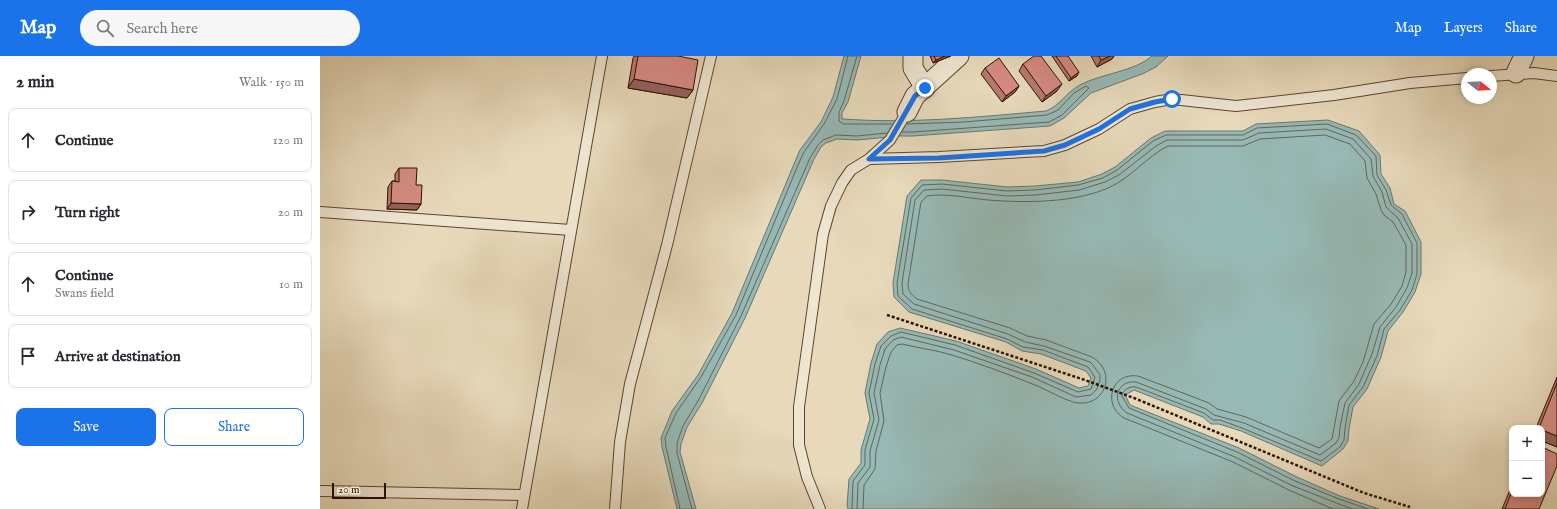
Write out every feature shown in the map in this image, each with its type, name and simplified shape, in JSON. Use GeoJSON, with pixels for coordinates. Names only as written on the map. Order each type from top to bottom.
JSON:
{"type":"FeatureCollection","features":[{"type":"Feature","properties":{"kind":"street"},"geometry":{"type":"LineString","coordinates":[[913,56],[913,68],[925,88]]}},
{"type":"Feature","properties":{"kind":"street"},"geometry":{"type":"LineString","coordinates":[[907,112],[915,96],[958,56]]}},
{"type":"Feature","properties":{"kind":"street"},"geometry":{"type":"LineString","coordinates":[[1516,73],[1524,56]]}},
{"type":"Feature","properties":{"kind":"lane"},"geometry":{"type":"LineString","coordinates":[[522,509],[602,56]]}},
{"type":"Feature","properties":{"kind":"lane"},"geometry":{"type":"LineString","coordinates":[[615,509],[620,442],[630,384],[668,237],[711,56]]}},
{"type":"Feature","properties":{"kind":"lane"},"geometry":{"type":"LineString","coordinates":[[1497,75],[1534,73],[1557,76]]}},
{"type":"Feature","properties":{"kind":"lane"},"geometry":{"type":"LineString","coordinates":[[869,159],[947,157],[1044,151],[1065,145],[1099,129],[1130,109],[1172,99],[1236,106],[1334,95],[1410,83],[1461,79]]}},
{"type":"Feature","properties":{"kind":"lane"},"geometry":{"type":"LineString","coordinates":[[820,509],[807,477],[799,445],[799,407],[823,234],[831,206],[842,183],[851,170],[869,159],[890,140],[907,112]]}},
{"type":"Feature","properties":{"kind":"lane"},"geometry":{"type":"LineString","coordinates":[[320,212],[571,230]]}},
{"type":"Feature","properties":{"kind":"lane"},"geometry":{"type":"LineString","coordinates":[[320,491],[524,495]]}},
{"type":"Feature","properties":{"kind":"path"},"geometry":{"type":"LineString","coordinates":[[887,315],[1085,380],[1134,398],[1364,493],[1410,507]]}},
{"type":"Feature","properties":{"kind":"water"},"geometry":{"type":"Polygon","coordinates":[[[844,56],[861,56],[848,102],[842,113],[842,119],[893,121],[944,119],[1046,111],[1056,105],[1075,88],[1088,81],[1127,69],[1145,61],[1152,56],[1168,56],[1156,67],[1142,74],[1091,93],[1064,118],[1050,126],[857,140],[837,139],[826,143],[821,147],[814,159],[745,318],[702,403],[687,427],[680,452],[696,509],[677,509],[661,438],[672,411],[698,375],[732,313],[800,150],[821,122],[833,97],[844,56]]]}},
{"type":"Feature","properties":{"kind":"water"},"geometry":{"type":"Polygon","coordinates":[[[1328,120],[1359,131],[1380,155],[1381,174],[1390,188],[1394,204],[1405,211],[1421,242],[1421,274],[1415,292],[1403,312],[1388,331],[1381,357],[1367,389],[1353,407],[1348,441],[1343,449],[1322,466],[1241,431],[1219,424],[1211,424],[1203,417],[1134,390],[1125,395],[1130,405],[1239,448],[1297,477],[1340,496],[1379,509],[848,509],[849,479],[861,463],[861,450],[870,419],[865,393],[871,363],[877,344],[888,332],[900,328],[956,341],[1036,369],[1079,388],[1088,386],[1091,378],[1086,371],[1041,354],[1022,351],[1006,342],[909,312],[894,297],[893,283],[907,196],[921,180],[942,180],[1007,187],[1078,182],[1102,174],[1115,167],[1151,138],[1165,131],[1243,131],[1256,124],[1328,120]]]}},
{"type":"Feature","properties":{"kind":"building"},"geometry":{"type":"Polygon","coordinates":[[[638,56],[678,56],[698,60],[693,90],[634,79],[638,56]]]}},
{"type":"Feature","properties":{"kind":"building"},"geometry":{"type":"Polygon","coordinates":[[[934,56],[945,56],[936,60],[934,56]]]}},
{"type":"Feature","properties":{"kind":"building"},"geometry":{"type":"Polygon","coordinates":[[[1034,56],[1041,56],[1062,84],[1046,96],[1023,64],[1034,56]]]}},
{"type":"Feature","properties":{"kind":"building"},"geometry":{"type":"Polygon","coordinates":[[[1056,56],[1068,56],[1079,72],[1071,78],[1056,56]]]}},
{"type":"Feature","properties":{"kind":"building"},"geometry":{"type":"Polygon","coordinates":[[[1099,56],[1110,56],[1101,60],[1099,56]]]}},
{"type":"Feature","properties":{"kind":"building"},"geometry":{"type":"Polygon","coordinates":[[[999,58],[1019,86],[1006,96],[985,68],[999,58]]]}},
{"type":"Feature","properties":{"kind":"building"},"geometry":{"type":"Polygon","coordinates":[[[399,168],[417,168],[416,185],[422,185],[421,204],[391,203],[392,181],[399,182],[399,168]]]}},
{"type":"Feature","properties":{"kind":"building"},"geometry":{"type":"Polygon","coordinates":[[[1557,383],[1557,436],[1545,431],[1545,425],[1540,425],[1557,383]]]}},
{"type":"Feature","properties":{"kind":"building"},"geometry":{"type":"Polygon","coordinates":[[[1545,448],[1557,454],[1557,466],[1545,495],[1545,448]]]}},
{"type":"Feature","properties":{"kind":"building"},"geometry":{"type":"Polygon","coordinates":[[[1510,497],[1544,497],[1539,509],[1505,509],[1510,497]]]}},
{"type":"Feature","properties":{"kind":"route"},"geometry":{"type":"LineString","coordinates":[[925,88],[915,96],[890,140],[869,159],[939,158],[1044,151],[1065,145],[1099,129],[1130,109],[1172,99]]}}]}
